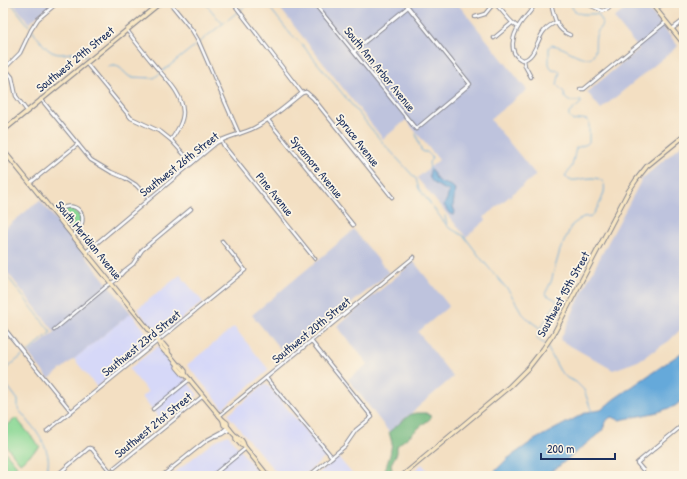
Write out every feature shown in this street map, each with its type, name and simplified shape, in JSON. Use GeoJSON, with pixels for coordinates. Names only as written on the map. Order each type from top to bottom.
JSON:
{"type":"FeatureCollection","features":[{"type":"Feature","properties":{"kind":"main road","name":"Southwest 29th Street"},"geometry":{"type":"LineString","coordinates":[[3,131],[160,3]]}},
{"type":"Feature","properties":{"kind":"main road"},"geometry":{"type":"LineString","coordinates":[[651,3],[684,44]]}},
{"type":"Feature","properties":{"kind":"main road","name":"Southwest 15th Street"},"geometry":{"type":"LineString","coordinates":[[402,476],[510,386],[536,358],[554,333],[628,192],[636,180],[647,166],[684,136]]}},
{"type":"Feature","properties":{"kind":"main road","name":"South Meridian Avenue"},"geometry":{"type":"LineString","coordinates":[[3,150],[159,342],[168,350],[168,353],[185,371],[185,374],[219,416],[228,423],[229,427],[244,443],[245,447],[268,476]]}},
{"type":"Feature","properties":{"kind":"street"},"geometry":{"type":"LineString","coordinates":[[48,3],[52,7]]}},
{"type":"Feature","properties":{"kind":"street"},"geometry":{"type":"LineString","coordinates":[[27,111],[16,96],[14,81],[4,67],[20,54],[38,19],[57,3]]}},
{"type":"Feature","properties":{"kind":"street"},"geometry":{"type":"LineString","coordinates":[[170,3],[192,30],[198,40],[239,134]]}},
{"type":"Feature","properties":{"kind":"street"},"geometry":{"type":"LineString","coordinates":[[233,3],[302,93]]}},
{"type":"Feature","properties":{"kind":"street","name":"South Ann Arbor Avenue"},"geometry":{"type":"LineString","coordinates":[[314,3],[416,129],[470,84],[408,7]]}},
{"type":"Feature","properties":{"kind":"street"},"geometry":{"type":"LineString","coordinates":[[354,52],[360,45],[408,7],[405,3]]}},
{"type":"Feature","properties":{"kind":"street"},"geometry":{"type":"LineString","coordinates":[[475,17],[484,14],[494,3],[512,23],[518,27]]}},
{"type":"Feature","properties":{"kind":"street"},"geometry":{"type":"LineString","coordinates":[[524,60],[516,57],[512,48],[518,27],[532,10],[535,3]]}},
{"type":"Feature","properties":{"kind":"street"},"geometry":{"type":"LineString","coordinates":[[551,3],[557,26],[566,34],[570,35]]}},
{"type":"Feature","properties":{"kind":"street"},"geometry":{"type":"LineString","coordinates":[[585,3],[603,11],[608,9],[614,3]]}},
{"type":"Feature","properties":{"kind":"street"},"geometry":{"type":"LineString","coordinates":[[656,9],[664,3]]}},
{"type":"Feature","properties":{"kind":"street"},"geometry":{"type":"LineString","coordinates":[[672,29],[684,20]]}},
{"type":"Feature","properties":{"kind":"street"},"geometry":{"type":"LineString","coordinates":[[524,60],[532,53],[544,30],[557,22]]}},
{"type":"Feature","properties":{"kind":"street"},"geometry":{"type":"LineString","coordinates":[[580,89],[584,89],[666,22]]}},
{"type":"Feature","properties":{"kind":"street"},"geometry":{"type":"LineString","coordinates":[[494,38],[512,23]]}},
{"type":"Feature","properties":{"kind":"street"},"geometry":{"type":"LineString","coordinates":[[126,30],[177,93],[182,103],[183,113],[181,122],[171,140]]}},
{"type":"Feature","properties":{"kind":"street"},"geometry":{"type":"LineString","coordinates":[[524,60],[531,77]]}},
{"type":"Feature","properties":{"kind":"street"},"geometry":{"type":"LineString","coordinates":[[86,63],[131,118],[161,132],[171,140],[192,163]]}},
{"type":"Feature","properties":{"kind":"street","name":"Spruce Avenue"},"geometry":{"type":"LineString","coordinates":[[302,93],[306,92],[309,94],[392,197]]}},
{"type":"Feature","properties":{"kind":"street","name":"Southwest 26th Street"},"geometry":{"type":"LineString","coordinates":[[86,252],[221,140],[239,134],[268,120],[302,93]]}},
{"type":"Feature","properties":{"kind":"street"},"geometry":{"type":"LineString","coordinates":[[41,99],[91,160],[111,172],[125,178],[136,186],[149,199]]}},
{"type":"Feature","properties":{"kind":"street","name":"Sycamore Avenue"},"geometry":{"type":"LineString","coordinates":[[268,120],[353,225]]}},
{"type":"Feature","properties":{"kind":"street","name":"Pine Avenue"},"geometry":{"type":"LineString","coordinates":[[221,140],[224,146],[315,259]]}},
{"type":"Feature","properties":{"kind":"street"},"geometry":{"type":"LineString","coordinates":[[30,184],[78,144]]}},
{"type":"Feature","properties":{"kind":"street"},"geometry":{"type":"LineString","coordinates":[[55,214],[66,207],[72,207],[79,210],[83,221],[82,225],[73,236]]}},
{"type":"Feature","properties":{"kind":"street"},"geometry":{"type":"LineString","coordinates":[[54,330],[133,264],[142,250],[191,209]]}},
{"type":"Feature","properties":{"kind":"street","name":"Southwest 23rd Street"},"geometry":{"type":"LineString","coordinates":[[47,430],[159,342],[245,270],[222,241]]}},
{"type":"Feature","properties":{"kind":"street","name":"Southwest 20th Street"},"geometry":{"type":"LineString","coordinates":[[219,416],[414,257]]}},
{"type":"Feature","properties":{"kind":"street"},"geometry":{"type":"LineString","coordinates":[[3,327],[71,411]]}},
{"type":"Feature","properties":{"kind":"street"},"geometry":{"type":"LineString","coordinates":[[309,476],[345,446],[358,428],[372,416],[311,341]]}},
{"type":"Feature","properties":{"kind":"street"},"geometry":{"type":"LineString","coordinates":[[266,378],[332,457]]}},
{"type":"Feature","properties":{"kind":"street"},"geometry":{"type":"LineString","coordinates":[[153,409],[190,379]]}},
{"type":"Feature","properties":{"kind":"street","name":"Southwest 21st Street"},"geometry":{"type":"LineString","coordinates":[[114,468],[203,396]]}},
{"type":"Feature","properties":{"kind":"street"},"geometry":{"type":"LineString","coordinates":[[643,470],[637,463],[684,424]]}},
{"type":"Feature","properties":{"kind":"street"},"geometry":{"type":"LineString","coordinates":[[162,476],[211,437],[229,427]]}},
{"type":"Feature","properties":{"kind":"street"},"geometry":{"type":"LineString","coordinates":[[212,476],[245,447]]}},
{"type":"Feature","properties":{"kind":"street"},"geometry":{"type":"LineString","coordinates":[[56,476],[89,448],[92,449],[114,476]]}},
{"type":"Feature","properties":{"kind":"shaded area"},"geometry":{"type":"Polygon","coordinates":[[[13,3],[53,3],[29,23],[13,3]]]}},
{"type":"Feature","properties":{"kind":"shaded area"},"geometry":{"type":"Polygon","coordinates":[[[276,3],[457,3],[527,90],[490,119],[536,175],[484,217],[486,220],[466,237],[417,178],[439,160],[406,120],[383,139],[276,3]]]}},
{"type":"Feature","properties":{"kind":"shaded area"},"geometry":{"type":"Polygon","coordinates":[[[633,3],[644,3],[678,46],[601,109],[587,92],[639,49],[614,18],[633,3]]]}},
{"type":"Feature","properties":{"kind":"shaded area"},"geometry":{"type":"Polygon","coordinates":[[[684,143],[684,326],[669,341],[638,361],[613,370],[560,340],[587,282],[642,179],[684,143]]]}},
{"type":"Feature","properties":{"kind":"shaded area"},"geometry":{"type":"Polygon","coordinates":[[[40,200],[131,313],[49,379],[28,353],[55,332],[3,267],[3,230],[40,200]]]}},
{"type":"Feature","properties":{"kind":"shaded area"},"geometry":{"type":"Polygon","coordinates":[[[354,230],[389,273],[286,356],[252,315],[354,230]]]}},
{"type":"Feature","properties":{"kind":"shaded area"},"geometry":{"type":"Polygon","coordinates":[[[414,262],[449,306],[418,332],[453,377],[389,432],[348,379],[368,364],[337,326],[414,262]]]}},
{"type":"Feature","properties":{"kind":"shaded area"},"geometry":{"type":"Polygon","coordinates":[[[180,275],[203,302],[164,333],[155,331],[137,309],[180,275]]]}},
{"type":"Feature","properties":{"kind":"shaded area"},"geometry":{"type":"Polygon","coordinates":[[[131,313],[153,341],[97,387],[74,359],[131,313]]]}},
{"type":"Feature","properties":{"kind":"shaded area"},"geometry":{"type":"Polygon","coordinates":[[[234,327],[269,370],[223,408],[187,365],[234,327]]]}},
{"type":"Feature","properties":{"kind":"shaded area"},"geometry":{"type":"Polygon","coordinates":[[[158,346],[198,395],[163,423],[142,397],[148,392],[129,369],[158,346]]]}},
{"type":"Feature","properties":{"kind":"shaded area"},"geometry":{"type":"Polygon","coordinates":[[[266,383],[327,456],[303,476],[279,476],[228,415],[266,383]]]}},
{"type":"Feature","properties":{"kind":"shaded area"},"geometry":{"type":"Polygon","coordinates":[[[228,435],[261,476],[170,476],[216,440],[228,435]]]}},
{"type":"Feature","properties":{"kind":"shaded area"},"geometry":{"type":"Polygon","coordinates":[[[338,457],[354,476],[315,476],[338,457]]]}},
{"type":"Feature","properties":{"kind":"shaded area"},"geometry":{"type":"Polygon","coordinates":[[[422,464],[432,476],[408,476],[422,464]]]}},
{"type":"Feature","properties":{"kind":"green space"},"geometry":{"type":"Polygon","coordinates":[[[68,208],[76,211],[80,216],[81,224],[76,231],[72,230],[59,214],[61,211],[68,208]]]}},
{"type":"Feature","properties":{"kind":"green space"},"geometry":{"type":"Polygon","coordinates":[[[426,413],[432,417],[397,446],[397,453],[391,464],[392,470],[388,476],[381,476],[384,473],[390,455],[392,443],[389,432],[411,414],[426,413]]]}},
{"type":"Feature","properties":{"kind":"green space"},"geometry":{"type":"Polygon","coordinates":[[[16,418],[40,447],[20,463],[3,442],[3,429],[16,418]]]}},
{"type":"Feature","properties":{"kind":"green space"},"geometry":{"type":"Polygon","coordinates":[[[3,449],[17,466],[4,476],[3,476],[3,449]]]}},
{"type":"Feature","properties":{"kind":"water"},"geometry":{"type":"Polygon","coordinates":[[[432,170],[437,180],[455,189],[453,207],[455,212],[454,215],[449,213],[444,205],[449,191],[438,186],[432,181],[429,175],[430,171],[432,170]]]}},
{"type":"Feature","properties":{"kind":"water"},"geometry":{"type":"Polygon","coordinates":[[[684,351],[684,399],[675,406],[658,412],[620,420],[611,417],[607,420],[602,431],[558,467],[544,476],[490,476],[507,459],[534,440],[587,412],[601,410],[614,399],[684,351]]]}},
{"type":"Feature","properties":{"kind":"waterway"},"geometry":{"type":"LineString","coordinates":[[11,3],[29,26]]}},
{"type":"Feature","properties":{"kind":"waterway"},"geometry":{"type":"LineString","coordinates":[[205,3],[222,23]]}},
{"type":"Feature","properties":{"kind":"waterway"},"geometry":{"type":"LineString","coordinates":[[107,67],[118,67],[130,77],[154,78],[249,3]]}},
{"type":"Feature","properties":{"kind":"waterway"},"geometry":{"type":"LineString","coordinates":[[266,3],[292,36],[300,42],[383,143],[416,179],[419,189],[448,227],[464,236],[509,291],[522,313],[540,328]]}},
{"type":"Feature","properties":{"kind":"waterway"},"geometry":{"type":"LineString","coordinates":[[545,344],[537,339],[538,334],[557,302],[545,294],[551,282],[560,250],[572,225],[583,217],[592,216],[599,205],[604,192],[603,182],[599,179],[591,178],[569,180],[565,176],[572,166],[576,148],[589,142],[589,122],[582,119],[573,121],[569,116],[569,113],[581,103],[581,101],[569,101],[565,98],[564,92],[557,85],[560,71],[552,70],[549,64],[549,47],[551,45],[561,47],[579,56],[590,58],[593,56],[595,50],[596,36],[602,21],[598,14],[578,13],[572,8],[571,3]]}},
{"type":"Feature","properties":{"kind":"waterway"},"geometry":{"type":"LineString","coordinates":[[33,30],[42,43],[54,53],[75,53],[87,57]]}},
{"type":"Feature","properties":{"kind":"waterway"},"geometry":{"type":"LineString","coordinates":[[416,134],[421,150],[427,152],[432,157],[429,162],[430,170]]}},
{"type":"Feature","properties":{"kind":"waterway"},"geometry":{"type":"LineString","coordinates":[[445,216],[447,225]]}},
{"type":"Feature","properties":{"kind":"waterway"},"geometry":{"type":"LineString","coordinates":[[3,271],[51,332],[28,352]]}},
{"type":"Feature","properties":{"kind":"waterway"},"geometry":{"type":"LineString","coordinates":[[547,347],[560,371],[567,378],[576,382],[584,390],[592,412]]}},
{"type":"Feature","properties":{"kind":"waterway"},"geometry":{"type":"LineString","coordinates":[[3,371],[22,356]]}},
{"type":"Feature","properties":{"kind":"waterway"},"geometry":{"type":"LineString","coordinates":[[3,380],[18,400],[18,409],[37,432],[47,451],[49,460],[47,469],[42,476]]}}]}
